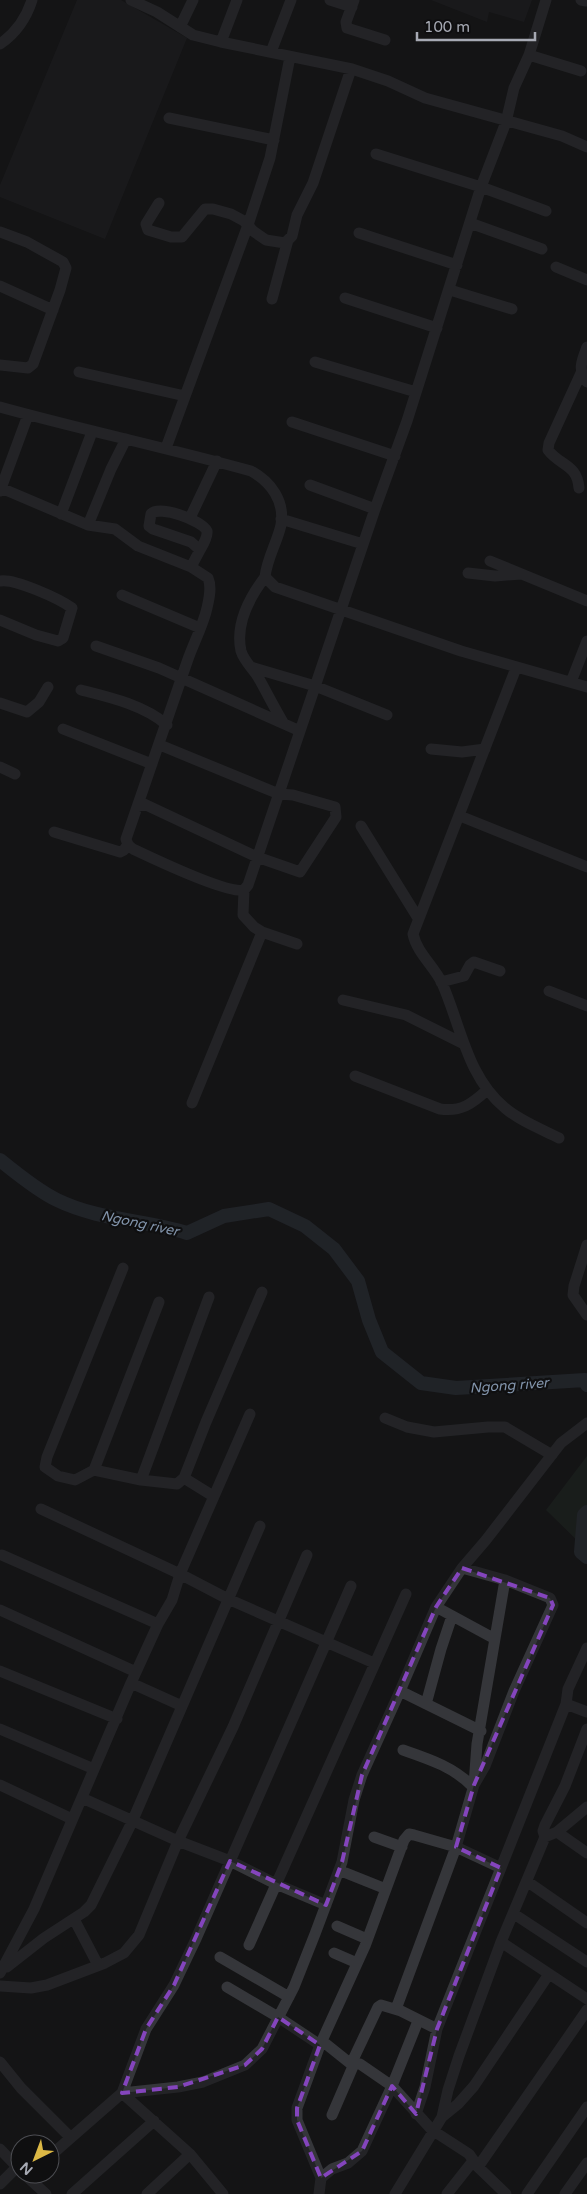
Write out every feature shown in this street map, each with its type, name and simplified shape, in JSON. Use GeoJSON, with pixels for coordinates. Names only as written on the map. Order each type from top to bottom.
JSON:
{"type":"FeatureCollection","features":[{"type":"Feature","properties":{"kind":"street"},"geometry":{"type":"LineString","coordinates":[[0,44],[20,26],[32,0]]}},
{"type":"Feature","properties":{"kind":"street"},"geometry":{"type":"LineString","coordinates":[[131,0],[157,12],[193,36],[351,69],[388,81],[424,98],[562,136],[587,148]]}},
{"type":"Feature","properties":{"kind":"street"},"geometry":{"type":"LineString","coordinates":[[180,27],[193,0]]}},
{"type":"Feature","properties":{"kind":"street"},"geometry":{"type":"LineString","coordinates":[[221,42],[237,0]]}},
{"type":"Feature","properties":{"kind":"street"},"geometry":{"type":"LineString","coordinates":[[271,52],[290,0]]}},
{"type":"Feature","properties":{"kind":"street"},"geometry":{"type":"LineString","coordinates":[[330,0],[353,3],[346,22],[348,28],[385,40]]}},
{"type":"Feature","properties":{"kind":"street"},"geometry":{"type":"LineString","coordinates":[[297,944],[262,932],[254,927],[243,915],[244,890],[248,885],[363,544],[395,456],[450,290],[481,187],[506,122],[514,88],[529,55],[546,0]]}},
{"type":"Feature","properties":{"kind":"street"},"geometry":{"type":"LineString","coordinates":[[529,55],[581,71]]}},
{"type":"Feature","properties":{"kind":"street"},"geometry":{"type":"LineString","coordinates":[[166,448],[248,225],[274,140],[290,57]]}},
{"type":"Feature","properties":{"kind":"street"},"geometry":{"type":"LineString","coordinates":[[159,203],[146,228],[148,230],[171,237],[182,237],[205,209],[209,208],[231,214],[266,240],[285,243],[292,236],[297,215],[313,183],[351,69]]}},
{"type":"Feature","properties":{"kind":"street"},"geometry":{"type":"LineString","coordinates":[[168,118],[274,140]]}},
{"type":"Feature","properties":{"kind":"street"},"geometry":{"type":"LineString","coordinates":[[376,154],[481,187],[546,211]]}},
{"type":"Feature","properties":{"kind":"street"},"geometry":{"type":"LineString","coordinates":[[470,224],[542,249]]}},
{"type":"Feature","properties":{"kind":"street"},"geometry":{"type":"LineString","coordinates":[[0,232],[27,242],[64,264],[66,272],[31,367],[0,365]]}},
{"type":"Feature","properties":{"kind":"street"},"geometry":{"type":"LineString","coordinates":[[359,233],[457,265]]}},
{"type":"Feature","properties":{"kind":"street"},"geometry":{"type":"LineString","coordinates":[[272,299],[288,240]]}},
{"type":"Feature","properties":{"kind":"street"},"geometry":{"type":"LineString","coordinates":[[556,266],[587,280]]}},
{"type":"Feature","properties":{"kind":"street"},"geometry":{"type":"LineString","coordinates":[[0,286],[53,310]]}},
{"type":"Feature","properties":{"kind":"street"},"geometry":{"type":"LineString","coordinates":[[450,290],[512,309]]}},
{"type":"Feature","properties":{"kind":"street"},"geometry":{"type":"LineString","coordinates":[[345,298],[437,328]]}},
{"type":"Feature","properties":{"kind":"street"},"geometry":{"type":"LineString","coordinates":[[579,488],[577,476],[573,470],[548,450],[549,443],[584,377],[581,362],[587,347]]}},
{"type":"Feature","properties":{"kind":"street"},"geometry":{"type":"LineString","coordinates":[[315,362],[416,392]]}},
{"type":"Feature","properties":{"kind":"street"},"geometry":{"type":"LineString","coordinates":[[79,372],[185,396]]}},
{"type":"Feature","properties":{"kind":"street"},"geometry":{"type":"LineString","coordinates":[[0,407],[92,432],[166,448],[251,470],[274,488],[279,501],[281,525],[268,560],[265,577],[249,599],[244,610],[240,638],[241,652],[284,724]]}},
{"type":"Feature","properties":{"kind":"street"},"geometry":{"type":"LineString","coordinates":[[28,415],[4,467],[1,489],[88,525],[115,529],[138,546],[191,567],[208,578],[210,583],[207,610],[181,678],[167,725],[126,839],[133,850],[231,889],[244,890]]}},
{"type":"Feature","properties":{"kind":"street"},"geometry":{"type":"LineString","coordinates":[[292,422],[395,456]]}},
{"type":"Feature","properties":{"kind":"street"},"geometry":{"type":"LineString","coordinates":[[61,514],[92,432]]}},
{"type":"Feature","properties":{"kind":"street"},"geometry":{"type":"LineString","coordinates":[[88,525],[111,469],[126,439]]}},
{"type":"Feature","properties":{"kind":"street"},"geometry":{"type":"LineString","coordinates":[[190,518],[217,461]]}},
{"type":"Feature","properties":{"kind":"street"},"geometry":{"type":"LineString","coordinates":[[310,485],[375,509]]}},
{"type":"Feature","properties":{"kind":"street"},"geometry":{"type":"LineString","coordinates":[[191,567],[200,550],[206,531],[201,524],[190,518],[170,513],[154,512],[150,526],[153,529],[191,542],[200,550]]}},
{"type":"Feature","properties":{"kind":"street"},"geometry":{"type":"LineString","coordinates":[[281,518],[363,544]]}},
{"type":"Feature","properties":{"kind":"street"},"geometry":{"type":"LineString","coordinates":[[490,561],[587,600]]}},
{"type":"Feature","properties":{"kind":"street"},"geometry":{"type":"LineString","coordinates":[[468,573],[495,576],[523,574]]}},
{"type":"Feature","properties":{"kind":"street"},"geometry":{"type":"LineString","coordinates":[[265,577],[275,587],[461,651],[587,687]]}},
{"type":"Feature","properties":{"kind":"street"},"geometry":{"type":"LineString","coordinates":[[0,581],[5,580],[18,583],[72,608],[63,638],[58,641],[36,635],[0,620]]}},
{"type":"Feature","properties":{"kind":"street"},"geometry":{"type":"LineString","coordinates":[[122,595],[200,628]]}},
{"type":"Feature","properties":{"kind":"street"},"geometry":{"type":"LineString","coordinates":[[571,682],[587,640]]}},
{"type":"Feature","properties":{"kind":"street"},"geometry":{"type":"LineString","coordinates":[[96,646],[159,668],[300,731]]}},
{"type":"Feature","properties":{"kind":"street"},"geometry":{"type":"LineString","coordinates":[[251,667],[315,686],[387,715]]}},
{"type":"Feature","properties":{"kind":"street"},"geometry":{"type":"LineString","coordinates":[[516,668],[413,934],[414,939],[441,982],[464,1044],[486,1090],[506,1109],[559,1138]]}},
{"type":"Feature","properties":{"kind":"street"},"geometry":{"type":"LineString","coordinates":[[0,703],[27,712],[39,702],[48,687]]}},
{"type":"Feature","properties":{"kind":"street"},"geometry":{"type":"LineString","coordinates":[[81,690],[118,700],[158,717],[167,725]]}},
{"type":"Feature","properties":{"kind":"street"},"geometry":{"type":"LineString","coordinates":[[63,729],[152,764]]}},
{"type":"Feature","properties":{"kind":"street"},"geometry":{"type":"LineString","coordinates":[[137,807],[144,804],[257,857],[300,872],[336,817],[335,808],[293,795],[279,794],[160,745]]}},
{"type":"Feature","properties":{"kind":"street"},"geometry":{"type":"LineString","coordinates":[[431,749],[462,752],[485,749]]}},
{"type":"Feature","properties":{"kind":"street"},"geometry":{"type":"LineString","coordinates":[[0,767],[16,774]]}},
{"type":"Feature","properties":{"kind":"street"},"geometry":{"type":"LineString","coordinates":[[460,816],[587,866]]}},
{"type":"Feature","properties":{"kind":"street"},"geometry":{"type":"LineString","coordinates":[[361,826],[418,918]]}},
{"type":"Feature","properties":{"kind":"street"},"geometry":{"type":"LineString","coordinates":[[54,832],[120,852],[128,844]]}},
{"type":"Feature","properties":{"kind":"street"},"geometry":{"type":"LineString","coordinates":[[192,1103],[262,932]]}},
{"type":"Feature","properties":{"kind":"street"},"geometry":{"type":"LineString","coordinates":[[441,982],[464,976],[470,964],[474,962],[500,971]]}},
{"type":"Feature","properties":{"kind":"street"},"geometry":{"type":"LineString","coordinates":[[549,991],[587,1006]]}},
{"type":"Feature","properties":{"kind":"street"},"geometry":{"type":"LineString","coordinates":[[343,1000],[406,1015],[464,1044]]}},
{"type":"Feature","properties":{"kind":"street"},"geometry":{"type":"LineString","coordinates":[[355,1076],[447,1110],[470,1105],[486,1090]]}},
{"type":"Feature","properties":{"kind":"street"},"geometry":{"type":"LineString","coordinates":[[587,1245],[573,1295],[587,1314]]}},
{"type":"Feature","properties":{"kind":"street"},"geometry":{"type":"LineString","coordinates":[[123,1268],[45,1463],[45,1467],[50,1472],[67,1479],[75,1480],[94,1470],[141,1480],[177,1484],[184,1478],[262,1292]]}},
{"type":"Feature","properties":{"kind":"street"},"geometry":{"type":"LineString","coordinates":[[141,1480],[209,1297]]}},
{"type":"Feature","properties":{"kind":"street"},"geometry":{"type":"LineString","coordinates":[[94,1470],[159,1302]]}},
{"type":"Feature","properties":{"kind":"street"},"geometry":{"type":"LineString","coordinates":[[250,1414],[180,1574],[172,1600],[158,1624],[134,1677],[34,1909],[0,1973],[44,1938],[91,1905],[132,1822],[260,1526]]}},
{"type":"Feature","properties":{"kind":"street"},"geometry":{"type":"LineString","coordinates":[[384,1418],[407,1427],[434,1432],[488,1427],[505,1428],[552,1455]]}},
{"type":"Feature","properties":{"kind":"street"},"geometry":{"type":"LineString","coordinates":[[122,2093],[178,2087],[203,2082],[245,2065],[262,2048],[289,1997],[342,1862],[354,1800],[362,1775],[436,1607],[462,1568],[561,1443],[585,1425]]}},
{"type":"Feature","properties":{"kind":"street"},"geometry":{"type":"LineString","coordinates":[[184,1478],[213,1496]]}},
{"type":"Feature","properties":{"kind":"street"},"geometry":{"type":"LineString","coordinates":[[41,1509],[180,1574],[228,1599],[374,1663]]}},
{"type":"Feature","properties":{"kind":"street"},"geometry":{"type":"LineString","coordinates":[[2,1554],[158,1624]]}},
{"type":"Feature","properties":{"kind":"street"},"geometry":{"type":"LineString","coordinates":[[0,1986],[39,1987],[98,1966],[124,1953],[140,1935],[178,1841],[233,1727],[307,1555]]}},
{"type":"Feature","properties":{"kind":"street"},"geometry":{"type":"LineString","coordinates":[[462,1568],[505,1580],[550,1598],[553,1605],[527,1660],[485,1766],[473,1786]]}},
{"type":"Feature","properties":{"kind":"street"},"geometry":{"type":"LineString","coordinates":[[396,2009],[456,1847],[473,1786],[474,1763],[505,1580]]}},
{"type":"Feature","properties":{"kind":"street"},"geometry":{"type":"LineString","coordinates":[[60,2146],[122,2093],[146,2029],[174,1985],[352,1586]]}},
{"type":"Feature","properties":{"kind":"street"},"geometry":{"type":"LineString","coordinates":[[249,1945],[406,1594]]}},
{"type":"Feature","properties":{"kind":"street"},"geometry":{"type":"LineString","coordinates":[[436,1607],[495,1639]]}},
{"type":"Feature","properties":{"kind":"street"},"geometry":{"type":"LineString","coordinates":[[0,1610],[134,1677],[182,1706]]}},
{"type":"Feature","properties":{"kind":"street"},"geometry":{"type":"LineString","coordinates":[[426,1704],[452,1616]]}},
{"type":"Feature","properties":{"kind":"street"},"geometry":{"type":"LineString","coordinates":[[416,2114],[437,2029],[566,1704],[568,1689],[587,1648]]}},
{"type":"Feature","properties":{"kind":"street"},"geometry":{"type":"LineString","coordinates":[[0,1671],[117,1719]]}},
{"type":"Feature","properties":{"kind":"street"},"geometry":{"type":"LineString","coordinates":[[400,1691],[480,1731]]}},
{"type":"Feature","properties":{"kind":"street"},"geometry":{"type":"LineString","coordinates":[[566,1704],[587,1712]]}},
{"type":"Feature","properties":{"kind":"street"},"geometry":{"type":"LineString","coordinates":[[0,1729],[94,1769]]}},
{"type":"Feature","properties":{"kind":"street"},"geometry":{"type":"LineString","coordinates":[[442,2117],[453,2073],[501,1942],[528,1882],[545,1837],[543,1831],[545,1825],[563,1791],[587,1729]]}},
{"type":"Feature","properties":{"kind":"street"},"geometry":{"type":"LineString","coordinates":[[403,1750],[439,1763],[463,1777],[473,1786]]}},
{"type":"Feature","properties":{"kind":"street"},"geometry":{"type":"LineString","coordinates":[[0,1785],[72,1819]]}},
{"type":"Feature","properties":{"kind":"street"},"geometry":{"type":"LineString","coordinates":[[82,1798],[132,1822],[230,1860],[276,1884],[326,1905]]}},
{"type":"Feature","properties":{"kind":"street"},"geometry":{"type":"LineString","coordinates":[[545,1837],[557,1832],[587,1807]]}},
{"type":"Feature","properties":{"kind":"street"},"geometry":{"type":"LineString","coordinates":[[557,1832],[587,1853]]}},
{"type":"Feature","properties":{"kind":"street"},"geometry":{"type":"LineString","coordinates":[[320,2194],[321,2178],[298,2120],[297,2108],[320,2045],[367,1939],[407,1836],[411,1834],[456,1847],[500,1868]]}},
{"type":"Feature","properties":{"kind":"street"},"geometry":{"type":"LineString","coordinates":[[374,1837],[402,1847]]}},
{"type":"Feature","properties":{"kind":"street"},"geometry":{"type":"LineString","coordinates":[[346,1872],[386,1889]]}},
{"type":"Feature","properties":{"kind":"street"},"geometry":{"type":"LineString","coordinates":[[528,1882],[587,1923]]}},
{"type":"Feature","properties":{"kind":"street"},"geometry":{"type":"LineString","coordinates":[[514,1914],[587,1962]]}},
{"type":"Feature","properties":{"kind":"street"},"geometry":{"type":"LineString","coordinates":[[74,1918],[98,1966]]}},
{"type":"Feature","properties":{"kind":"street"},"geometry":{"type":"LineString","coordinates":[[337,1926],[367,1939]]}},
{"type":"Feature","properties":{"kind":"street"},"geometry":{"type":"LineString","coordinates":[[501,1942],[587,1999]]}},
{"type":"Feature","properties":{"kind":"street"},"geometry":{"type":"LineString","coordinates":[[334,1953],[357,1963]]}},
{"type":"Feature","properties":{"kind":"street"},"geometry":{"type":"LineString","coordinates":[[220,1957],[289,1997]]}},
{"type":"Feature","properties":{"kind":"street"},"geometry":{"type":"LineString","coordinates":[[395,2194],[432,2130],[442,2117],[458,2104],[474,2086],[550,1974]]}},
{"type":"Feature","properties":{"kind":"street"},"geometry":{"type":"LineString","coordinates":[[227,1987],[278,2017],[320,2045],[326,2044],[353,2064],[360,2064],[392,2086],[432,2130],[469,2154],[502,2192]]}},
{"type":"Feature","properties":{"kind":"street"},"geometry":{"type":"LineString","coordinates":[[332,2115],[378,2007],[381,2005],[396,2009],[437,2029]]}},
{"type":"Feature","properties":{"kind":"street"},"geometry":{"type":"LineString","coordinates":[[447,2194],[476,2164],[587,2010]]}},
{"type":"Feature","properties":{"kind":"street"},"geometry":{"type":"LineString","coordinates":[[321,2178],[332,2169],[348,2164],[362,2151],[392,2086],[418,2021]]}},
{"type":"Feature","properties":{"kind":"street"},"geometry":{"type":"LineString","coordinates":[[0,2062],[21,2088],[70,2137]]}},
{"type":"Feature","properties":{"kind":"street"},"geometry":{"type":"LineString","coordinates":[[122,2093],[190,2154],[211,2177],[221,2193]]}},
{"type":"Feature","properties":{"kind":"street"},"geometry":{"type":"LineString","coordinates":[[527,2194],[587,2107]]}},
{"type":"Feature","properties":{"kind":"street"},"geometry":{"type":"LineString","coordinates":[[72,2194],[154,2121]]}},
{"type":"Feature","properties":{"kind":"street"},"geometry":{"type":"LineString","coordinates":[[0,2149],[10,2159]]}},
{"type":"Feature","properties":{"kind":"street"},"geometry":{"type":"LineString","coordinates":[[147,2194],[190,2154]]}},
{"type":"Feature","properties":{"kind":"street"},"geometry":{"type":"LineString","coordinates":[[565,2194],[587,2163]]}},
{"type":"Feature","properties":{"kind":"street"},"geometry":{"type":"LineString","coordinates":[[36,2184],[46,2194]]}},
{"type":"Feature","properties":{"kind":"highlighted area"},"geometry":{"type":"Polygon","coordinates":[[[462,1568],[550,1598],[553,1605],[474,1785],[456,1847],[501,1868],[437,2029],[416,2114],[392,2086],[362,2151],[321,2178],[297,2120],[297,2108],[320,2045],[278,2017],[262,2049],[245,2065],[178,2087],[122,2093],[146,2029],[174,1985],[230,1861],[326,1905],[342,1862],[362,1775],[436,1607],[462,1568]]]}},
{"type":"Feature","properties":{"kind":"shaded area"},"geometry":{"type":"Polygon","coordinates":[[[77,0],[121,0],[187,38],[105,239],[0,197],[0,185],[77,0]]]}},
{"type":"Feature","properties":{"kind":"shaded area"},"geometry":{"type":"Polygon","coordinates":[[[431,0],[532,0],[524,22],[489,12],[487,22],[431,0]]]}},
{"type":"Feature","properties":{"kind":"shaded area"},"geometry":{"type":"Polygon","coordinates":[[[587,1456],[587,1550],[546,1510],[587,1456]]]}},
{"type":"Feature","properties":{"kind":"waterway","name":"Ngong river"},"geometry":{"type":"LineString","coordinates":[[0,1160],[27,1182],[57,1200],[73,1207],[105,1216],[187,1233],[224,1216],[269,1209],[305,1226],[334,1249],[358,1281],[369,1320],[382,1352],[421,1383],[456,1388],[585,1380],[587,1385]]}},
{"type":"Feature","properties":{"kind":"waterway","name":"Ngong river"},"geometry":{"type":"LineString","coordinates":[[587,1512],[584,1515],[581,1552],[587,1557]]}}]}
